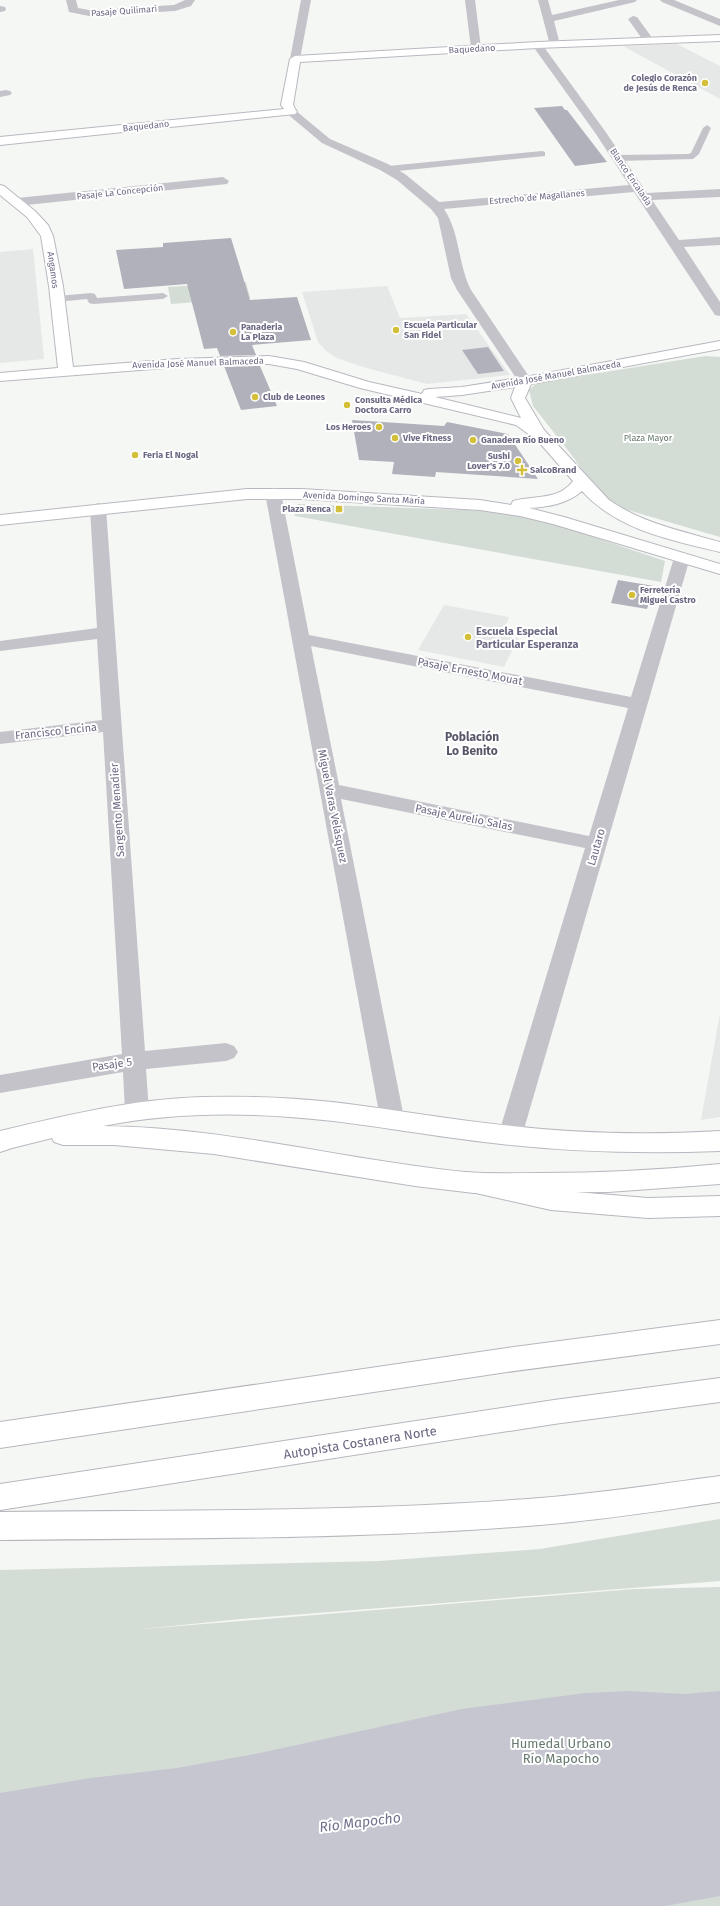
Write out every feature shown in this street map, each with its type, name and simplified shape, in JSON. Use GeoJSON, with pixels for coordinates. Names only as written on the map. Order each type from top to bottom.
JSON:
{"type":"FeatureCollection","features":[{"type":"Feature","properties":{"kind":"main road","name":"Baquedano"},"geometry":{"type":"LineString","coordinates":[[295,59],[555,44],[720,38]]}},
{"type":"Feature","properties":{"kind":"main road"},"geometry":{"type":"LineString","coordinates":[[291,112],[287,108],[287,102],[295,59]]}},
{"type":"Feature","properties":{"kind":"main road","name":"Baquedano"},"geometry":{"type":"LineString","coordinates":[[0,140],[291,112]]}},
{"type":"Feature","properties":{"kind":"main road","name":"Angamos"},"geometry":{"type":"LineString","coordinates":[[0,190],[17,202],[38,221],[48,236],[66,371]]}},
{"type":"Feature","properties":{"kind":"main road","name":"Avenida José Manuel Balmaceda"},"geometry":{"type":"LineString","coordinates":[[391,392],[446,392],[525,381],[720,345]]}},
{"type":"Feature","properties":{"kind":"main road","name":"Avenida José Manuel Balmaceda"},"geometry":{"type":"LineString","coordinates":[[0,377],[214,361],[269,360],[299,365],[391,392],[508,418],[536,430],[581,482]]}},
{"type":"Feature","properties":{"kind":"main road"},"geometry":{"type":"LineString","coordinates":[[525,381],[519,391],[518,398],[536,430]]}},
{"type":"Feature","properties":{"kind":"main road"},"geometry":{"type":"LineString","coordinates":[[480,505],[546,502],[565,496],[578,487],[581,482],[605,505],[626,517],[720,547]]}},
{"type":"Feature","properties":{"kind":"main road","name":"Avenida Domingo Santa María"},"geometry":{"type":"LineString","coordinates":[[0,520],[225,495],[274,493],[480,505],[520,511],[558,520],[720,569]]}},
{"type":"Feature","properties":{"kind":"main road"},"geometry":{"type":"LineString","coordinates":[[4,1140],[86,1120],[137,1111],[193,1107],[271,1107],[350,1112],[510,1136],[588,1143],[659,1144],[720,1141]]}},
{"type":"Feature","properties":{"kind":"main road"},"geometry":{"type":"LineString","coordinates":[[4,1140],[42,1135],[90,1134],[148,1138],[186,1142],[413,1176],[467,1182],[551,1200],[648,1208],[720,1206]]}},
{"type":"Feature","properties":{"kind":"main road"},"geometry":{"type":"LineString","coordinates":[[467,1182],[580,1183],[720,1174]]}},
{"type":"Feature","properties":{"kind":"main road"},"geometry":{"type":"LineString","coordinates":[[0,1435],[508,1360],[720,1332]]}},
{"type":"Feature","properties":{"kind":"main road","name":"Autopista Costanera Norte"},"geometry":{"type":"LineString","coordinates":[[0,1497],[554,1412],[720,1390]]}},
{"type":"Feature","properties":{"kind":"main road"},"geometry":{"type":"LineString","coordinates":[[0,1526],[378,1521],[560,1510],[667,1498],[720,1489]]}},
{"type":"Feature","properties":{"kind":"street","name":"Pasaje Quilimarí"},"geometry":{"type":"LineString","coordinates":[[71,0],[73,10],[94,13],[175,8],[187,4],[190,0]]}},
{"type":"Feature","properties":{"kind":"street"},"geometry":{"type":"LineString","coordinates":[[295,59],[306,0]]}},
{"type":"Feature","properties":{"kind":"street"},"geometry":{"type":"LineString","coordinates":[[470,0],[476,48]]}},
{"type":"Feature","properties":{"kind":"street"},"geometry":{"type":"LineString","coordinates":[[544,0],[555,44]]}},
{"type":"Feature","properties":{"kind":"street"},"geometry":{"type":"LineString","coordinates":[[548,19],[632,0]]}},
{"type":"Feature","properties":{"kind":"street"},"geometry":{"type":"LineString","coordinates":[[665,0],[720,23]]}},
{"type":"Feature","properties":{"kind":"street"},"geometry":{"type":"LineString","coordinates":[[633,19],[649,41]]}},
{"type":"Feature","properties":{"kind":"street","name":"Blanco Encalada"},"geometry":{"type":"LineString","coordinates":[[537,45],[618,158],[675,244],[715,299],[720,312]]}},
{"type":"Feature","properties":{"kind":"street"},"geometry":{"type":"LineString","coordinates":[[291,112],[326,141],[388,169],[408,182],[436,206],[444,218],[458,278],[464,290],[525,381]]}},
{"type":"Feature","properties":{"kind":"street","name":"Pasaje La Concepción"},"geometry":{"type":"LineString","coordinates":[[17,202],[223,181]]}},
{"type":"Feature","properties":{"kind":"street","name":"Estrecho de Magallanes"},"geometry":{"type":"LineString","coordinates":[[436,206],[641,193],[720,193]]}},
{"type":"Feature","properties":{"kind":"street"},"geometry":{"type":"LineString","coordinates":[[675,244],[720,241]]}},
{"type":"Feature","properties":{"kind":"street","name":"Miguel Varas Velásquez"},"geometry":{"type":"LineString","coordinates":[[274,493],[392,1118]]}},
{"type":"Feature","properties":{"kind":"street","name":"Sargento Menadier"},"geometry":{"type":"LineString","coordinates":[[98,508],[137,1111]]}},
{"type":"Feature","properties":{"kind":"street","name":"Lautaro"},"geometry":{"type":"LineString","coordinates":[[510,1136],[682,558]]}},
{"type":"Feature","properties":{"kind":"street"},"geometry":{"type":"LineString","coordinates":[[0,646],[106,632]]}},
{"type":"Feature","properties":{"kind":"street","name":"Pasaje Ernesto Mouat"},"geometry":{"type":"LineString","coordinates":[[301,639],[639,704]]}},
{"type":"Feature","properties":{"kind":"street","name":"Francisco Encina"},"geometry":{"type":"LineString","coordinates":[[0,738],[112,725]]}},
{"type":"Feature","properties":{"kind":"street","name":"Pasaje Aurelio Salas"},"geometry":{"type":"LineString","coordinates":[[330,790],[597,844]]}},
{"type":"Feature","properties":{"kind":"street","name":"Pasaje 5"},"geometry":{"type":"LineString","coordinates":[[0,1084],[84,1068],[134,1061],[226,1052]]}},
{"type":"Feature","properties":{"kind":"lane"},"geometry":{"type":"LineString","coordinates":[[618,158],[690,158],[695,154],[707,128]]}},
{"type":"Feature","properties":{"kind":"lane"},"geometry":{"type":"LineString","coordinates":[[388,169],[542,154]]}},
{"type":"Feature","properties":{"kind":"lane"},"geometry":{"type":"LineString","coordinates":[[57,299],[91,296],[93,301],[163,296]]}},
{"type":"Feature","properties":{"kind":"shaded area","name":"Colegio Corazón de Jesús de Renca"},"geometry":{"type":"Polygon","coordinates":[[[677,44],[720,66],[720,99],[623,46],[677,44]]]}},
{"type":"Feature","properties":{"kind":"shaded area"},"geometry":{"type":"Polygon","coordinates":[[[33,249],[44,359],[0,363],[0,252],[33,249]]]}},
{"type":"Feature","properties":{"kind":"shaded area","name":"Escuela Particular San Fidel"},"geometry":{"type":"Polygon","coordinates":[[[387,286],[400,318],[466,314],[510,375],[427,384],[363,367],[337,358],[326,351],[318,342],[302,292],[387,286]]]}},
{"type":"Feature","properties":{"kind":"shaded area","name":"Escuela Especial Particular Esperanza"},"geometry":{"type":"Polygon","coordinates":[[[444,605],[509,617],[502,635],[518,638],[504,667],[418,650],[444,605]]]}},
{"type":"Feature","properties":{"kind":"shaded area"},"geometry":{"type":"Polygon","coordinates":[[[720,1013],[720,1117],[701,1120],[720,1013]]]}},
{"type":"Feature","properties":{"kind":"green space"},"geometry":{"type":"Polygon","coordinates":[[[246,282],[250,298],[171,304],[168,287],[246,282]]]}},
{"type":"Feature","properties":{"kind":"green space","name":"Plaza Mayor"},"geometry":{"type":"Polygon","coordinates":[[[705,356],[720,357],[720,537],[614,506],[593,487],[574,458],[533,406],[529,390],[537,383],[705,356]]]}},
{"type":"Feature","properties":{"kind":"green space"},"geometry":{"type":"Polygon","coordinates":[[[299,504],[494,511],[534,517],[665,561],[661,582],[295,516],[291,507],[299,504]]]}},
{"type":"Feature","properties":{"kind":"green space","name":"Humedal Urbano Río Mapocho"},"geometry":{"type":"Polygon","coordinates":[[[720,1519],[720,1581],[241,1619],[142,1629],[634,1589],[720,1587],[720,1906],[0,1906],[0,1570],[379,1561],[540,1549],[720,1519]]]}},
{"type":"Feature","properties":{"kind":"water","name":"Río Mapocho"},"geometry":{"type":"Polygon","coordinates":[[[629,1691],[684,1694],[720,1691],[720,1896],[665,1906],[0,1906],[0,1793],[91,1778],[177,1768],[260,1753],[462,1709],[586,1693],[629,1691]]]}},
{"type":"Feature","properties":{"kind":"building"},"geometry":{"type":"Polygon","coordinates":[[[562,106],[565,110],[567,110],[607,162],[575,166],[534,108],[562,106]]]}},
{"type":"Feature","properties":{"kind":"building"},"geometry":{"type":"Polygon","coordinates":[[[231,238],[250,300],[297,297],[311,340],[252,345],[256,355],[220,356],[217,348],[204,349],[187,284],[124,289],[116,250],[163,247],[163,243],[231,238]]]}},
{"type":"Feature","properties":{"kind":"building"},"geometry":{"type":"Polygon","coordinates":[[[488,347],[504,371],[478,374],[462,350],[488,347]]]}},
{"type":"Feature","properties":{"kind":"building","name":"Club de Leones"},"geometry":{"type":"Polygon","coordinates":[[[224,366],[260,366],[277,406],[241,410],[224,366]]]}},
{"type":"Feature","properties":{"kind":"building"},"geometry":{"type":"Polygon","coordinates":[[[352,420],[444,426],[447,422],[508,434],[538,479],[436,472],[435,477],[392,474],[394,462],[359,460],[352,420]]]}},
{"type":"Feature","properties":{"kind":"building","name":"Ferretería Miguel Castro"},"geometry":{"type":"Polygon","coordinates":[[[618,580],[654,586],[647,609],[611,603],[618,580]]]}},
{"type":"Feature","properties":{"kind":"place","name":"Colegio Corazón de Jesús de Renca"},"geometry":{"type":"Point","coordinates":[705,83]}},
{"type":"Feature","properties":{"kind":"place","name":"Escuela Particular San Fidel"},"geometry":{"type":"Point","coordinates":[396,330]}},
{"type":"Feature","properties":{"kind":"place","name":"Panaderia La Plaza"},"geometry":{"type":"Point","coordinates":[233,332]}},
{"type":"Feature","properties":{"kind":"place","name":"Club de Leones"},"geometry":{"type":"Point","coordinates":[255,397]}},
{"type":"Feature","properties":{"kind":"place","name":"Consulta Médica Doctora Carro"},"geometry":{"type":"Point","coordinates":[347,405]}},
{"type":"Feature","properties":{"kind":"place","name":"Los Heroes"},"geometry":{"type":"Point","coordinates":[379,427]}},
{"type":"Feature","properties":{"kind":"place","name":"Vive Fitness"},"geometry":{"type":"Point","coordinates":[395,438]}},
{"type":"Feature","properties":{"kind":"place","name":"Ganadera Río Bueno"},"geometry":{"type":"Point","coordinates":[473,440]}},
{"type":"Feature","properties":{"kind":"place","name":"Feria El Nogal"},"geometry":{"type":"Point","coordinates":[135,455]}},
{"type":"Feature","properties":{"kind":"place","name":"Sushi Lover's 7.0"},"geometry":{"type":"Point","coordinates":[518,461]}},
{"type":"Feature","properties":{"kind":"place","name":"SalcoBrand"},"geometry":{"type":"Point","coordinates":[522,470]}},
{"type":"Feature","properties":{"kind":"place","name":"Plaza Renca"},"geometry":{"type":"Point","coordinates":[339,509]}},
{"type":"Feature","properties":{"kind":"place","name":"Ferretería Miguel Castro"},"geometry":{"type":"Point","coordinates":[632,595]}},
{"type":"Feature","properties":{"kind":"place","name":"Escuela Especial Particular Esperanza"},"geometry":{"type":"Point","coordinates":[468,637]}},
{"type":"Feature","properties":{"kind":"district","name":"Población Lo Benito"},"geometry":{"type":"Point","coordinates":[472,744]}}]}
